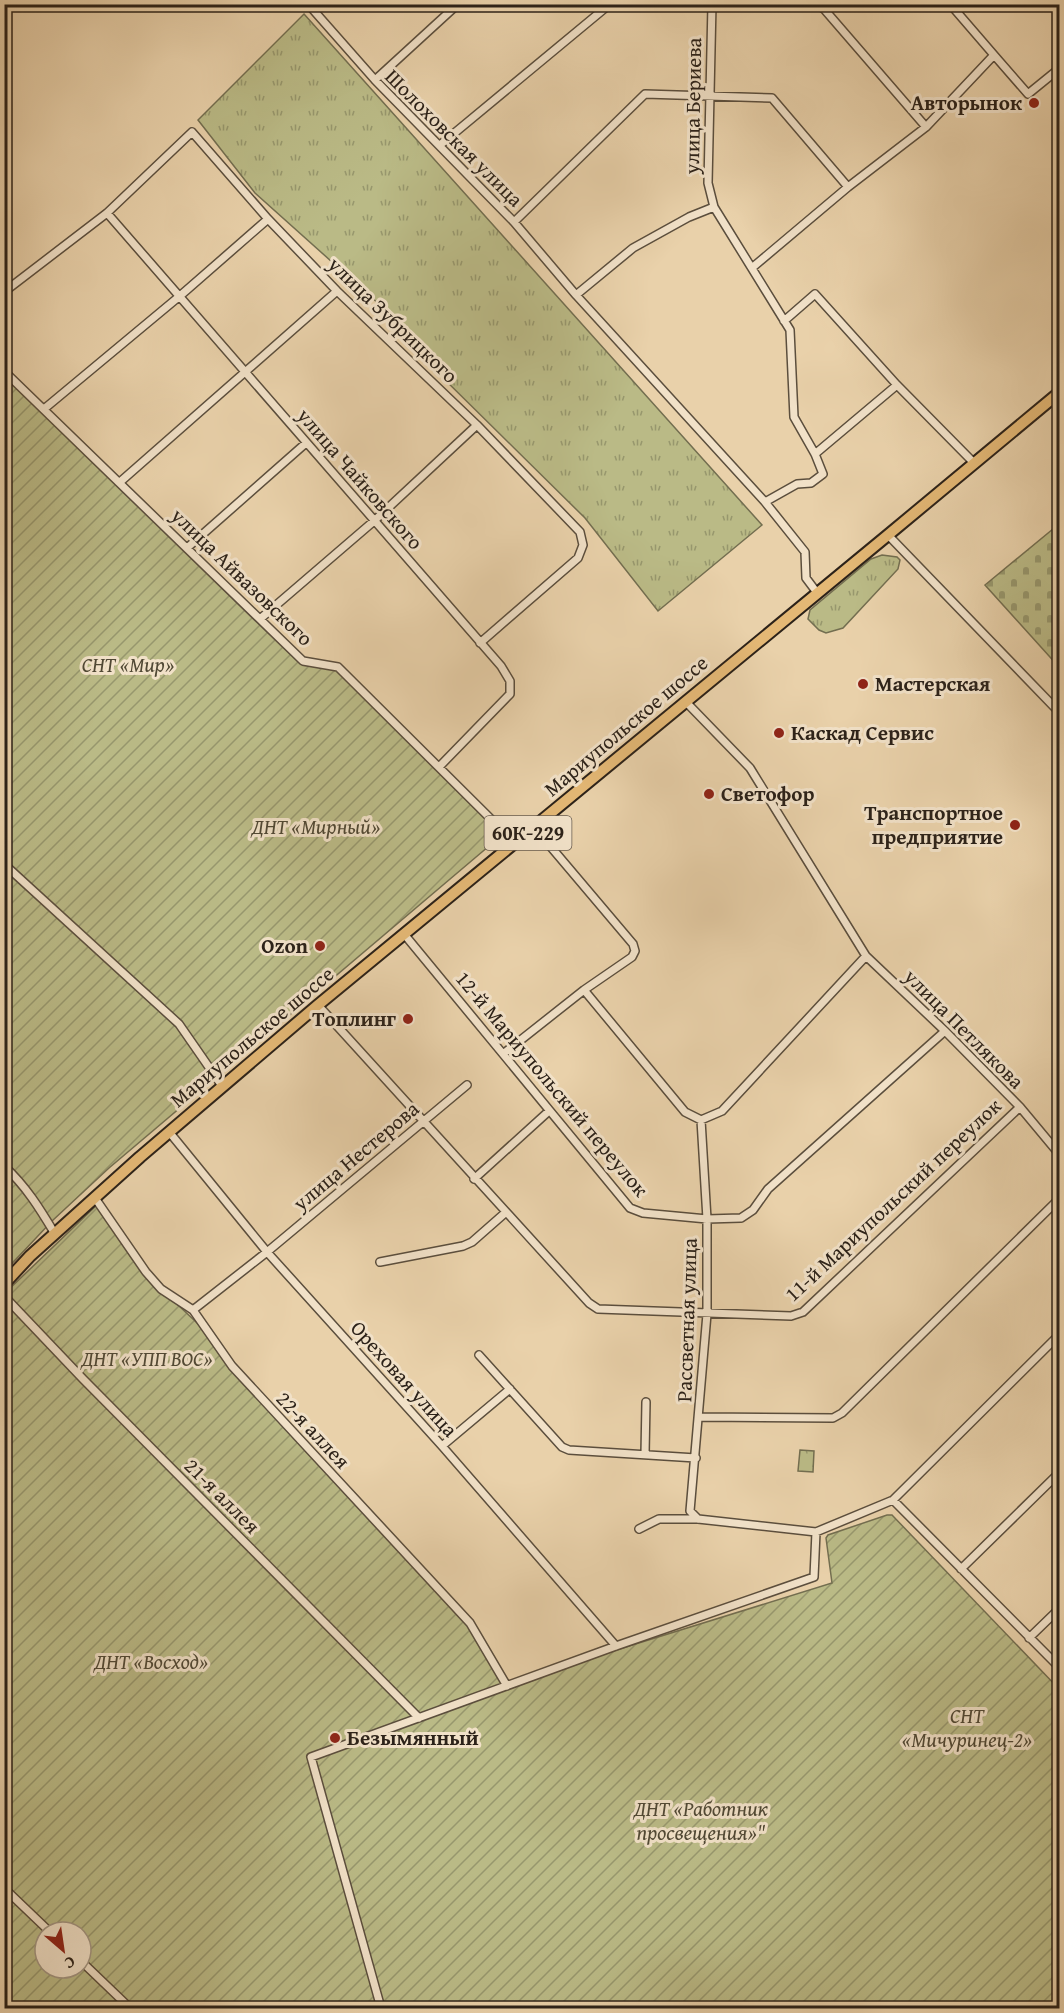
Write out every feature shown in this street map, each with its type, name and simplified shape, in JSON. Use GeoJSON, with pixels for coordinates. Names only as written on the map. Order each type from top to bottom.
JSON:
{"type":"FeatureCollection","features":[{"type":"Feature","properties":{"kind":"main road","name":"Мариупольское шоссе"},"geometry":{"type":"LineString","coordinates":[[4,1284],[55,1234],[222,1086],[1059,392]]}},
{"type":"Feature","properties":{"kind":"street"},"geometry":{"type":"LineString","coordinates":[[375,80],[458,4]]}},
{"type":"Feature","properties":{"kind":"street"},"geometry":{"type":"LineString","coordinates":[[440,145],[610,4]]}},
{"type":"Feature","properties":{"kind":"street","name":"улица Бериева"},"geometry":{"type":"LineString","coordinates":[[712,4],[708,183],[714,207]]}},
{"type":"Feature","properties":{"kind":"street"},"geometry":{"type":"LineString","coordinates":[[813,4],[824,9],[926,127]]}},
{"type":"Feature","properties":{"kind":"street"},"geometry":{"type":"LineString","coordinates":[[950,4],[1028,94],[1059,68]]}},
{"type":"Feature","properties":{"kind":"street","name":"Шолоховская улица"},"geometry":{"type":"LineString","coordinates":[[308,5],[375,80],[514,222],[576,295],[765,502],[805,552],[806,578],[818,594]]}},
{"type":"Feature","properties":{"kind":"street"},"geometry":{"type":"LineString","coordinates":[[753,267],[848,187],[926,127],[994,55]]}},
{"type":"Feature","properties":{"kind":"street"},"geometry":{"type":"LineString","coordinates":[[514,222],[645,94],[772,98],[848,187]]}},
{"type":"Feature","properties":{"kind":"street","name":"улица Зубрицкого"},"geometry":{"type":"LineString","coordinates":[[107,213],[192,132],[268,219],[337,291],[477,425],[576,526],[583,545],[578,558],[480,643]]}},
{"type":"Feature","properties":{"kind":"street"},"geometry":{"type":"LineString","coordinates":[[576,295],[633,248],[689,217],[714,207],[790,330],[794,417],[815,454],[823,474],[811,483],[797,484],[765,502]]}},
{"type":"Feature","properties":{"kind":"street"},"geometry":{"type":"LineString","coordinates":[[4,292],[107,213]]}},
{"type":"Feature","properties":{"kind":"street","name":"улица Чайковского"},"geometry":{"type":"LineString","coordinates":[[107,213],[181,295],[306,443],[501,666],[510,681],[510,694],[439,767]]}},
{"type":"Feature","properties":{"kind":"street"},"geometry":{"type":"LineString","coordinates":[[44,409],[268,219]]}},
{"type":"Feature","properties":{"kind":"street"},"geometry":{"type":"LineString","coordinates":[[4,285],[18,282]]}},
{"type":"Feature","properties":{"kind":"street"},"geometry":{"type":"LineString","coordinates":[[120,482],[337,291]]}},
{"type":"Feature","properties":{"kind":"street"},"geometry":{"type":"LineString","coordinates":[[784,321],[815,294],[897,385],[974,463]]}},
{"type":"Feature","properties":{"kind":"street","name":"улица Айвазовского"},"geometry":{"type":"LineString","coordinates":[[4,371],[303,661],[338,667],[515,843]]}},
{"type":"Feature","properties":{"kind":"street"},"geometry":{"type":"LineString","coordinates":[[815,454],[897,385]]}},
{"type":"Feature","properties":{"kind":"street"},"geometry":{"type":"LineString","coordinates":[[260,619],[374,521],[477,425]]}},
{"type":"Feature","properties":{"kind":"street"},"geometry":{"type":"LineString","coordinates":[[187,548],[306,443]]}},
{"type":"Feature","properties":{"kind":"street"},"geometry":{"type":"LineString","coordinates":[[888,535],[1059,713]]}},
{"type":"Feature","properties":{"kind":"street","name":"улица Петлякова"},"geometry":{"type":"LineString","coordinates":[[686,702],[750,768],[866,956],[1020,1107],[1059,1155]]}},
{"type":"Feature","properties":{"kind":"street"},"geometry":{"type":"LineString","coordinates":[[503,1054],[584,990],[632,957],[635,951],[633,945],[534,827]]}},
{"type":"Feature","properties":{"kind":"street"},"geometry":{"type":"LineString","coordinates":[[4,864],[179,1024],[222,1086]]}},
{"type":"Feature","properties":{"kind":"street","name":"12-й Мариупольский переулок"},"geometry":{"type":"LineString","coordinates":[[404,934],[630,1208],[643,1213],[707,1220],[741,1218],[753,1210],[768,1189],[945,1031]]}},
{"type":"Feature","properties":{"kind":"street"},"geometry":{"type":"LineString","coordinates":[[584,990],[685,1112],[702,1120],[722,1111],[866,956]]}},
{"type":"Feature","properties":{"kind":"street","name":"11-й Мариупольский переулок"},"geometry":{"type":"LineString","coordinates":[[318,1005],[505,1213],[589,1303],[598,1309],[792,1316],[803,1312],[1020,1107]]}},
{"type":"Feature","properties":{"kind":"street","name":"улица Нестерова"},"geometry":{"type":"LineString","coordinates":[[193,1311],[466,1085]]}},
{"type":"Feature","properties":{"kind":"street"},"geometry":{"type":"LineString","coordinates":[[474,1179],[549,1111]]}},
{"type":"Feature","properties":{"kind":"street","name":"Рассветная улица"},"geometry":{"type":"LineString","coordinates":[[698,1520],[690,1511],[708,1314],[707,1220],[702,1120]]}},
{"type":"Feature","properties":{"kind":"street","name":"Ореховая улица"},"geometry":{"type":"LineString","coordinates":[[170,1133],[267,1252],[442,1446],[616,1646]]}},
{"type":"Feature","properties":{"kind":"street"},"geometry":{"type":"LineString","coordinates":[[4,1166],[33,1198],[55,1234]]}},
{"type":"Feature","properties":{"kind":"street","name":"22-я аллея"},"geometry":{"type":"LineString","coordinates":[[95,1198],[146,1272],[161,1289],[193,1311],[231,1366],[470,1623],[507,1686]]}},
{"type":"Feature","properties":{"kind":"street"},"geometry":{"type":"LineString","coordinates":[[699,1417],[832,1418],[842,1413],[1059,1198]]}},
{"type":"Feature","properties":{"kind":"street"},"geometry":{"type":"LineString","coordinates":[[380,1262],[463,1246],[472,1242],[505,1213]]}},
{"type":"Feature","properties":{"kind":"street","name":"21-я аллея"},"geometry":{"type":"LineString","coordinates":[[4,1296],[83,1379],[419,1718]]}},
{"type":"Feature","properties":{"kind":"street"},"geometry":{"type":"LineString","coordinates":[[639,1529],[659,1519],[698,1520],[816,1532],[893,1500],[1059,1334]]}},
{"type":"Feature","properties":{"kind":"street"},"geometry":{"type":"LineString","coordinates":[[479,1355],[562,1447],[569,1450],[696,1458]]}},
{"type":"Feature","properties":{"kind":"street"},"geometry":{"type":"LineString","coordinates":[[442,1446],[510,1389]]}},
{"type":"Feature","properties":{"kind":"street"},"geometry":{"type":"LineString","coordinates":[[645,1454],[646,1402]]}},
{"type":"Feature","properties":{"kind":"street"},"geometry":{"type":"LineString","coordinates":[[961,1569],[1059,1472]]}},
{"type":"Feature","properties":{"kind":"street"},"geometry":{"type":"LineString","coordinates":[[893,1500],[1059,1668]]}},
{"type":"Feature","properties":{"kind":"street"},"geometry":{"type":"LineString","coordinates":[[381,2008],[311,1756],[814,1577],[816,1532]]}},
{"type":"Feature","properties":{"kind":"street"},"geometry":{"type":"LineString","coordinates":[[1029,1638],[1059,1608]]}},
{"type":"Feature","properties":{"kind":"street"},"geometry":{"type":"LineString","coordinates":[[4,1888],[37,1920]]}},
{"type":"Feature","properties":{"kind":"street"},"geometry":{"type":"LineString","coordinates":[[93,1973],[130,2008]]}},
{"type":"Feature","properties":{"kind":"green space"},"geometry":{"type":"Polygon","coordinates":[[[304,14],[762,525],[658,611],[585,518],[433,368],[399,322],[255,193],[198,120],[304,14]]]}},
{"type":"Feature","properties":{"kind":"green space","name":"ДНТ «Мирный»"},"geometry":{"type":"Polygon","coordinates":[[[4,376],[303,662],[337,668],[502,835],[109,1168],[52,1221],[5,1271],[4,376]]]}},
{"type":"Feature","properties":{"kind":"green space"},"geometry":{"type":"Polygon","coordinates":[[[1059,524],[1059,667],[985,585],[1059,524]]]}},
{"type":"Feature","properties":{"kind":"green space"},"geometry":{"type":"Polygon","coordinates":[[[882,555],[897,557],[900,560],[898,569],[843,628],[826,633],[819,630],[808,619],[810,610],[871,559],[882,555]]]}},
{"type":"Feature","properties":{"kind":"green space"},"geometry":{"type":"Polygon","coordinates":[[[99,1203],[161,1289],[211,1336],[232,1366],[470,1623],[511,1687],[613,1651],[832,1583],[826,1538],[828,1535],[892,1515],[1059,1689],[1059,2008],[5,2008],[5,1293],[99,1203]]]}},
{"type":"Feature","properties":{"kind":"green space"},"geometry":{"type":"Polygon","coordinates":[[[800,1450],[814,1451],[813,1472],[798,1471],[800,1450]]]}},
{"type":"Feature","properties":{"kind":"place","name":"Авторынок"},"geometry":{"type":"Point","coordinates":[1034,103]}},
{"type":"Feature","properties":{"kind":"place","name":"Мастерская"},"geometry":{"type":"Point","coordinates":[863,684]}},
{"type":"Feature","properties":{"kind":"place","name":"Каскад Сервис"},"geometry":{"type":"Point","coordinates":[779,733]}},
{"type":"Feature","properties":{"kind":"place","name":"Светофор"},"geometry":{"type":"Point","coordinates":[709,794]}},
{"type":"Feature","properties":{"kind":"place","name":"Транспортное предприятие"},"geometry":{"type":"Point","coordinates":[1015,825]}},
{"type":"Feature","properties":{"kind":"place","name":"Ozon"},"geometry":{"type":"Point","coordinates":[320,946]}},
{"type":"Feature","properties":{"kind":"place","name":"Топлинг"},"geometry":{"type":"Point","coordinates":[408,1019]}},
{"type":"Feature","properties":{"kind":"place","name":"Безымянный"},"geometry":{"type":"Point","coordinates":[335,1738]}},
{"type":"Feature","properties":{"kind":"park label","name":"СНТ «Мир»"},"geometry":{"type":"Point","coordinates":[128,665]}},
{"type":"Feature","properties":{"kind":"park label","name":"ДНТ «УПП ВОС»"},"geometry":{"type":"Point","coordinates":[147,1359]}},
{"type":"Feature","properties":{"kind":"park label","name":"ДНТ «Восход»"},"geometry":{"type":"Point","coordinates":[151,1662]}},
{"type":"Feature","properties":{"kind":"park label","name":"СНТ «Мичуринец-2»"},"geometry":{"type":"Point","coordinates":[967,1728]}},
{"type":"Feature","properties":{"kind":"park label","name":"ДНТ «Работник просвещения»\""},"geometry":{"type":"Point","coordinates":[701,1821]}}]}
